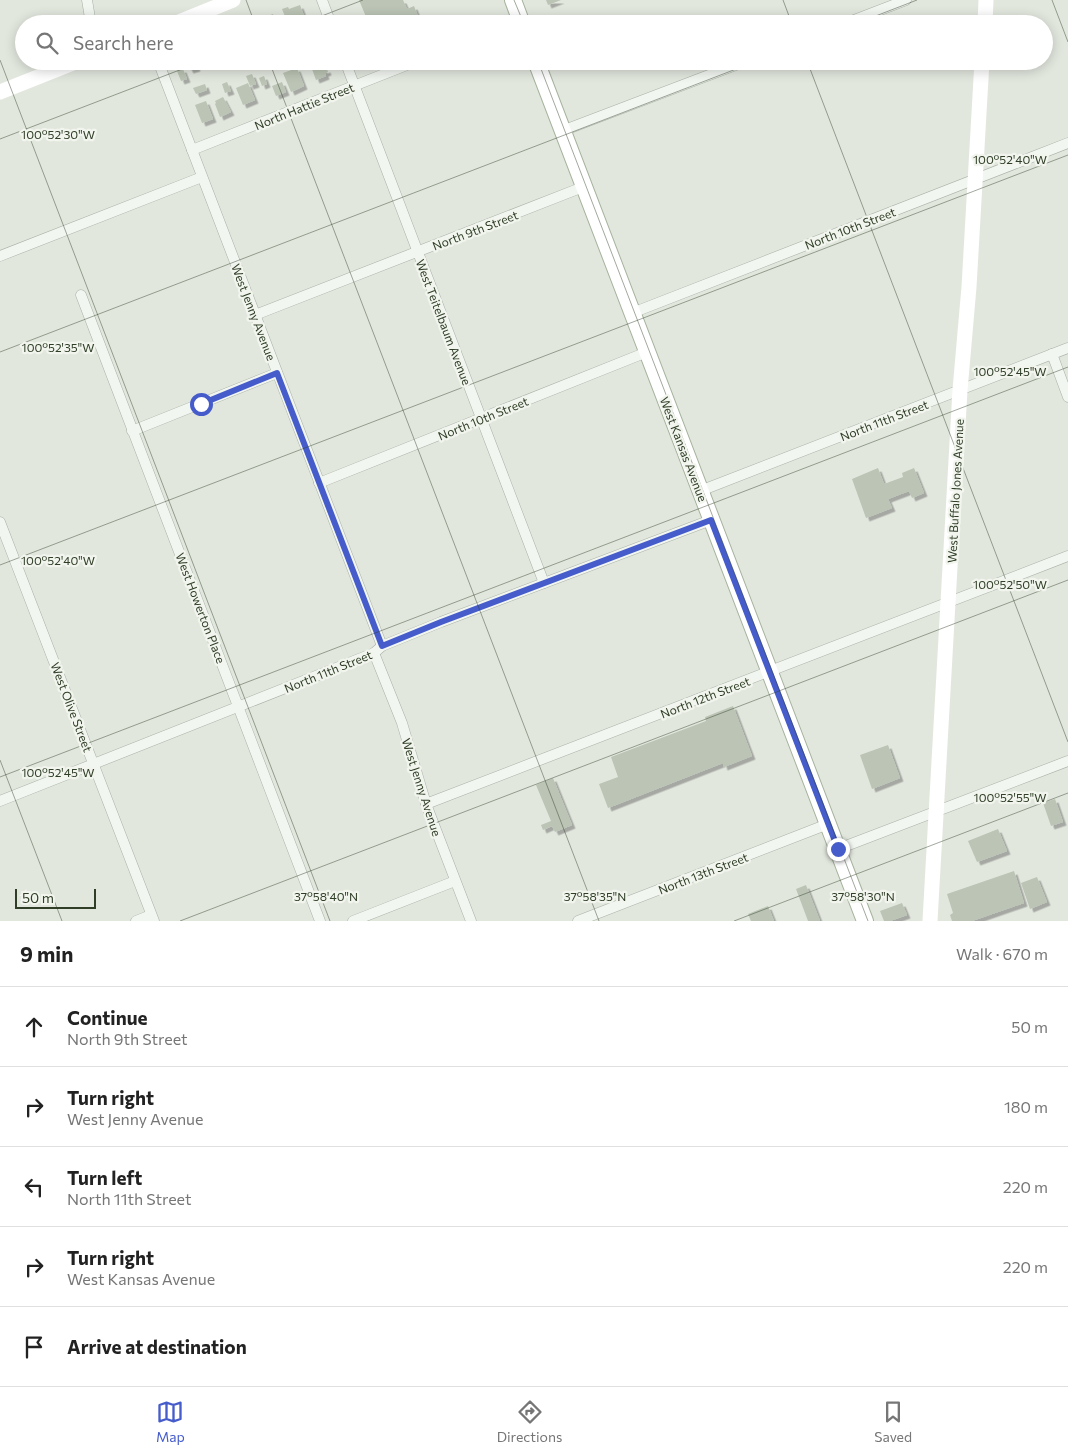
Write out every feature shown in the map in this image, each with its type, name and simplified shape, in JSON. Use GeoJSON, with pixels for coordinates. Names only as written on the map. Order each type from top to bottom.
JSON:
{"type":"FeatureCollection","features":[{"type":"Feature","properties":{"kind":"main road"},"geometry":{"type":"LineString","coordinates":[[196,15],[233,0]]}},
{"type":"Feature","properties":{"kind":"main road"},"geometry":{"type":"LineString","coordinates":[[513,0],[516,15]]}},
{"type":"Feature","properties":{"kind":"main road"},"geometry":{"type":"LineString","coordinates":[[985,15],[986,0]]}},
{"type":"Feature","properties":{"kind":"main road"},"geometry":{"type":"LineString","coordinates":[[0,92],[55,70]]}},
{"type":"Feature","properties":{"kind":"main road","name":"West Kansas Avenue"},"geometry":{"type":"LineString","coordinates":[[539,70],[865,921]]}},
{"type":"Feature","properties":{"kind":"main road","name":"West Buffalo Jones Avenue"},"geometry":{"type":"LineString","coordinates":[[930,921],[960,390],[969,286],[981,70]]}},
{"type":"Feature","properties":{"kind":"street"},"geometry":{"type":"LineString","coordinates":[[87,0],[90,15]]}},
{"type":"Feature","properties":{"kind":"street"},"geometry":{"type":"LineString","coordinates":[[322,0],[328,15]]}},
{"type":"Feature","properties":{"kind":"street"},"geometry":{"type":"LineString","coordinates":[[867,15],[906,0]]}},
{"type":"Feature","properties":{"kind":"street","name":"West Jenny Avenue"},"geometry":{"type":"LineString","coordinates":[[161,70],[319,483],[378,650],[426,804],[471,921]]}},
{"type":"Feature","properties":{"kind":"street","name":"West Teitelbaum Avenue"},"geometry":{"type":"LineString","coordinates":[[348,70],[544,583]]}},
{"type":"Feature","properties":{"kind":"street","name":"North Hattie Street"},"geometry":{"type":"LineString","coordinates":[[192,150],[394,70]]}},
{"type":"Feature","properties":{"kind":"street"},"geometry":{"type":"LineString","coordinates":[[562,131],[722,70]]}},
{"type":"Feature","properties":{"kind":"street","name":"North 10th Street"},"geometry":{"type":"LineString","coordinates":[[632,313],[1068,144]]}},
{"type":"Feature","properties":{"kind":"street"},"geometry":{"type":"LineString","coordinates":[[0,256],[202,177]]}},
{"type":"Feature","properties":{"kind":"street","name":"North 9th Street"},"geometry":{"type":"LineString","coordinates":[[255,315],[583,188]]}},
{"type":"Feature","properties":{"kind":"street","name":"West Howerton Place"},"geometry":{"type":"LineString","coordinates":[[81,296],[320,921]]}},
{"type":"Feature","properties":{"kind":"street","name":"North 11th Street"},"geometry":{"type":"LineString","coordinates":[[700,491],[1068,348]]}},
{"type":"Feature","properties":{"kind":"street","name":"North 10th Street"},"geometry":{"type":"LineString","coordinates":[[319,483],[647,352]]}},
{"type":"Feature","properties":{"kind":"street"},"geometry":{"type":"LineString","coordinates":[[1052,354],[1068,397]]}},
{"type":"Feature","properties":{"kind":"street"},"geometry":{"type":"LineString","coordinates":[[132,431],[277,373]]}},
{"type":"Feature","properties":{"kind":"street","name":"North 11th Street"},"geometry":{"type":"LineString","coordinates":[[0,801],[544,583],[711,520]]}},
{"type":"Feature","properties":{"kind":"street","name":"West Olive Street"},"geometry":{"type":"LineString","coordinates":[[0,522],[153,918]]}},
{"type":"Feature","properties":{"kind":"street","name":"North 12th Street"},"geometry":{"type":"LineString","coordinates":[[426,804],[1068,556]]}},
{"type":"Feature","properties":{"kind":"street"},"geometry":{"type":"LineString","coordinates":[[838,849],[1068,761]]}},
{"type":"Feature","properties":{"kind":"street","name":"North 13th Street"},"geometry":{"type":"LineString","coordinates":[[578,921],[828,824]]}},
{"type":"Feature","properties":{"kind":"street"},"geometry":{"type":"LineString","coordinates":[[353,921],[455,882]]}},
{"type":"Feature","properties":{"kind":"street"},"geometry":{"type":"LineString","coordinates":[[136,921],[153,918]]}},
{"type":"Feature","properties":{"kind":"building"},"geometry":{"type":"Polygon","coordinates":[[[359,0],[403,0],[407,9],[414,6],[418,15],[365,15],[359,0]]]}},
{"type":"Feature","properties":{"kind":"building"},"geometry":{"type":"Polygon","coordinates":[[[546,0],[561,0],[548,5],[546,0]]]}},
{"type":"Feature","properties":{"kind":"building"},"geometry":{"type":"Polygon","coordinates":[[[300,5],[304,15],[284,15],[282,9],[288,7],[289,9],[300,5]]]}},
{"type":"Feature","properties":{"kind":"building"},"geometry":{"type":"Polygon","coordinates":[[[183,70],[187,79],[181,81],[177,71],[183,70]]]}},
{"type":"Feature","properties":{"kind":"building"},"geometry":{"type":"Polygon","coordinates":[[[298,70],[304,86],[291,92],[283,73],[298,70]]]}},
{"type":"Feature","properties":{"kind":"building"},"geometry":{"type":"Polygon","coordinates":[[[312,70],[327,70],[328,72],[325,73],[326,76],[316,80],[312,70]]]}},
{"type":"Feature","properties":{"kind":"building"},"geometry":{"type":"Polygon","coordinates":[[[252,74],[256,84],[250,86],[246,76],[252,74]]]}},
{"type":"Feature","properties":{"kind":"building"},"geometry":{"type":"Polygon","coordinates":[[[264,76],[267,84],[262,86],[259,78],[264,76]]]}},
{"type":"Feature","properties":{"kind":"building"},"geometry":{"type":"Polygon","coordinates":[[[227,82],[231,91],[225,93],[222,84],[227,82]]]}},
{"type":"Feature","properties":{"kind":"building"},"geometry":{"type":"Polygon","coordinates":[[[282,82],[286,92],[276,96],[272,86],[282,82]]]}},
{"type":"Feature","properties":{"kind":"building"},"geometry":{"type":"Polygon","coordinates":[[[248,83],[255,100],[243,105],[236,88],[248,83]]]}},
{"type":"Feature","properties":{"kind":"building"},"geometry":{"type":"Polygon","coordinates":[[[205,84],[207,90],[196,94],[193,88],[205,84]]]}},
{"type":"Feature","properties":{"kind":"building"},"geometry":{"type":"Polygon","coordinates":[[[223,97],[231,112],[220,117],[215,101],[223,97]]]}},
{"type":"Feature","properties":{"kind":"building"},"geometry":{"type":"Polygon","coordinates":[[[206,101],[213,119],[202,123],[195,105],[206,101]]]}},
{"type":"Feature","properties":{"kind":"building"},"geometry":{"type":"Polygon","coordinates":[[[878,468],[884,484],[903,477],[902,473],[914,468],[924,493],[912,498],[909,491],[888,499],[892,508],[866,518],[852,479],[878,468]]]}},
{"type":"Feature","properties":{"kind":"building"},"geometry":{"type":"Polygon","coordinates":[[[733,706],[752,756],[724,767],[723,763],[608,808],[599,784],[618,777],[611,757],[706,721],[705,717],[733,706]]]}},
{"type":"Feature","properties":{"kind":"building"},"geometry":{"type":"Polygon","coordinates":[[[888,745],[900,778],[872,789],[860,755],[888,745]]]}},
{"type":"Feature","properties":{"kind":"building"},"geometry":{"type":"Polygon","coordinates":[[[553,778],[572,825],[555,832],[552,826],[543,830],[541,825],[551,821],[536,785],[553,778]]]}},
{"type":"Feature","properties":{"kind":"building"},"geometry":{"type":"Polygon","coordinates":[[[1055,799],[1063,822],[1051,826],[1043,803],[1055,799]]]}},
{"type":"Feature","properties":{"kind":"building"},"geometry":{"type":"Polygon","coordinates":[[[998,829],[1007,851],[977,862],[968,841],[998,829]]]}},
{"type":"Feature","properties":{"kind":"building"},"geometry":{"type":"Polygon","coordinates":[[[1014,871],[1024,903],[972,921],[952,921],[950,915],[953,913],[947,894],[1014,871]]]}},
{"type":"Feature","properties":{"kind":"building"},"geometry":{"type":"Polygon","coordinates":[[[1037,877],[1047,902],[1030,909],[1021,883],[1037,877]]]}},
{"type":"Feature","properties":{"kind":"building"},"geometry":{"type":"Polygon","coordinates":[[[806,885],[820,921],[808,921],[796,889],[806,885]]]}},
{"type":"Feature","properties":{"kind":"building"},"geometry":{"type":"Polygon","coordinates":[[[902,903],[907,915],[890,921],[884,921],[880,911],[902,903]]]}},
{"type":"Feature","properties":{"kind":"building"},"geometry":{"type":"Polygon","coordinates":[[[768,906],[774,921],[751,921],[748,914],[768,906]]]}},
{"type":"Feature","properties":{"kind":"route"},"geometry":{"type":"LineString","coordinates":[[201,404],[277,373],[382,646],[711,520],[838,849]]}}]}
